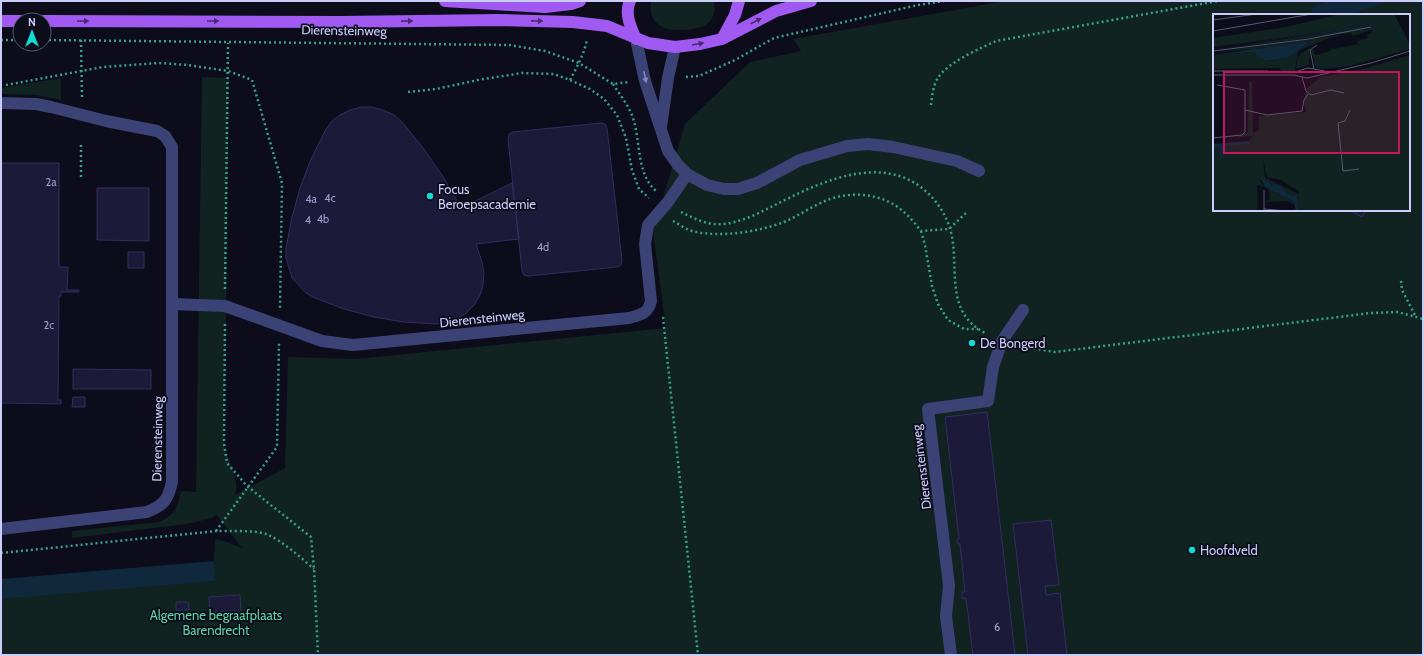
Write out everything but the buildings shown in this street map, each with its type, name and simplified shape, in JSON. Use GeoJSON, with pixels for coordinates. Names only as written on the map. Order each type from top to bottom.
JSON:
{"type":"FeatureCollection","features":[{"type":"Feature","properties":{"kind":"main road"},"geometry":{"type":"LineString","coordinates":[[445,1],[545,7],[571,4],[580,1]]}},
{"type":"Feature","properties":{"kind":"main road"},"geometry":{"type":"LineString","coordinates":[[630,1],[628,4],[629,24],[636,38]]}},
{"type":"Feature","properties":{"kind":"main road"},"geometry":{"type":"LineString","coordinates":[[722,39],[735,15],[739,1]]}},
{"type":"Feature","properties":{"kind":"main road"},"geometry":{"type":"LineString","coordinates":[[722,39],[776,11],[811,1]]}},
{"type":"Feature","properties":{"kind":"main road","name":"Dierensteinweg"},"geometry":{"type":"LineString","coordinates":[[52,21],[340,22],[498,20],[573,22],[607,26],[648,43],[675,47],[700,44],[722,39]]}},
{"type":"Feature","properties":{"kind":"main road"},"geometry":{"type":"LineString","coordinates":[[1,21],[12,21]]}},
{"type":"Feature","properties":{"kind":"street"},"geometry":{"type":"LineString","coordinates":[[636,38],[645,80],[668,151],[678,165],[687,174],[707,185],[724,189],[738,189],[757,183],[800,160],[847,146],[868,144],[894,147],[957,161],[979,171]]}},
{"type":"Feature","properties":{"kind":"street"},"geometry":{"type":"LineString","coordinates":[[660,130],[668,78],[675,47]]}},
{"type":"Feature","properties":{"kind":"street","name":"Dierensteinweg"},"geometry":{"type":"LineString","coordinates":[[1,103],[51,106],[106,121],[157,131],[165,136],[172,147],[172,482],[170,491],[163,504],[147,512],[1,529]]}},
{"type":"Feature","properties":{"kind":"street","name":"Dierensteinweg"},"geometry":{"type":"LineString","coordinates":[[172,304],[225,306],[279,324],[322,341],[353,345],[621,319],[638,316],[650,308],[652,301],[645,244],[648,225],[668,202],[687,174]]}},
{"type":"Feature","properties":{"kind":"street","name":"Dierensteinweg"},"geometry":{"type":"LineString","coordinates":[[951,655],[946,616],[950,586],[928,410],[988,401],[993,367],[1002,342],[1023,310]]}},
{"type":"Feature","properties":{"kind":"path"},"geometry":{"type":"LineString","coordinates":[[668,78],[699,76],[735,60],[774,38],[918,5],[944,1]]}},
{"type":"Feature","properties":{"kind":"path"},"geometry":{"type":"LineString","coordinates":[[930,105],[937,78],[945,70],[969,54],[996,41],[1218,1]]}},
{"type":"Feature","properties":{"kind":"path"},"geometry":{"type":"LineString","coordinates":[[1,40],[12,40]]}},
{"type":"Feature","properties":{"kind":"path","name":"Dierensteinweg"},"geometry":{"type":"LineString","coordinates":[[52,40],[509,45],[545,51],[579,63],[613,84]]}},
{"type":"Feature","properties":{"kind":"path"},"geometry":{"type":"LineString","coordinates":[[81,40],[82,104]]}},
{"type":"Feature","properties":{"kind":"path"},"geometry":{"type":"LineString","coordinates":[[228,43],[224,443],[227,462],[247,486],[311,537],[318,655]]}},
{"type":"Feature","properties":{"kind":"path"},"geometry":{"type":"LineString","coordinates":[[1,85],[109,66],[159,63],[188,65],[228,71],[252,80],[282,183],[277,446],[216,530]]}},
{"type":"Feature","properties":{"kind":"path"},"geometry":{"type":"LineString","coordinates":[[645,80],[613,84],[625,102],[633,118],[645,174],[651,186],[668,202],[679,210],[707,224],[724,224],[748,218],[834,179],[855,174],[884,173],[905,178],[926,191],[941,208],[950,229],[953,242],[957,298],[963,313],[978,329],[1002,342],[1029,349],[1055,352],[1371,313],[1398,312],[1423,319]]}},
{"type":"Feature","properties":{"kind":"path"},"geometry":{"type":"LineString","coordinates":[[81,145],[81,179]]}},
{"type":"Feature","properties":{"kind":"path"},"geometry":{"type":"LineString","coordinates":[[950,229],[966,213]]}},
{"type":"Feature","properties":{"kind":"path"},"geometry":{"type":"LineString","coordinates":[[921,232],[928,260],[932,286],[938,304],[948,320],[964,329],[978,329]]}},
{"type":"Feature","properties":{"kind":"path"},"geometry":{"type":"LineString","coordinates":[[1401,281],[1402,290],[1416,317]]}},
{"type":"Feature","properties":{"kind":"path"},"geometry":{"type":"LineString","coordinates":[[663,314],[698,655]]}},
{"type":"Feature","properties":{"kind":"path"},"geometry":{"type":"LineString","coordinates":[[1,553],[216,530],[241,531],[265,534],[286,546],[314,569]]}},
{"type":"Feature","properties":{"kind":"green space"},"geometry":{"type":"Polygon","coordinates":[[[651,1],[714,1],[714,15],[711,20],[697,28],[677,30],[664,28],[655,21],[652,16],[651,1]]]}},
{"type":"Feature","properties":{"kind":"green space","name":"De Bongerd"},"geometry":{"type":"Polygon","coordinates":[[[1005,1],[1423,1],[1423,655],[1,655],[1,592],[215,581],[215,539],[242,548],[217,515],[212,518],[187,524],[72,538],[72,531],[159,522],[172,514],[178,502],[181,491],[196,492],[202,77],[229,78],[224,448],[235,477],[235,495],[285,468],[288,357],[356,359],[666,328],[653,232],[685,124],[750,62],[801,51],[793,39],[1005,1]]]}},
{"type":"Feature","properties":{"kind":"green space"},"geometry":{"type":"Polygon","coordinates":[[[61,78],[61,100],[37,95],[1,94],[1,88],[61,78]]]}},
{"type":"Feature","properties":{"kind":"water"},"geometry":{"type":"Polygon","coordinates":[[[1329,1],[1388,1],[1351,14],[1310,14],[1314,6],[1329,1]]]}},
{"type":"Feature","properties":{"kind":"water"},"geometry":{"type":"Polygon","coordinates":[[[214,561],[215,581],[1,599],[1,579],[214,561]]]}},
{"type":"Feature","properties":{"kind":"place","name":"Focus Beroepsacademie"},"geometry":{"type":"Point","coordinates":[430,196]}},
{"type":"Feature","properties":{"kind":"place","name":"De Bongerd"},"geometry":{"type":"Point","coordinates":[972,343]}},
{"type":"Feature","properties":{"kind":"place","name":"Hoofdveld"},"geometry":{"type":"Point","coordinates":[1192,550]}},
{"type":"Feature","properties":{"kind":"park label","name":"Algemene begraafplaats Barendrecht"},"geometry":{"type":"Point","coordinates":[216,622]}}]}
